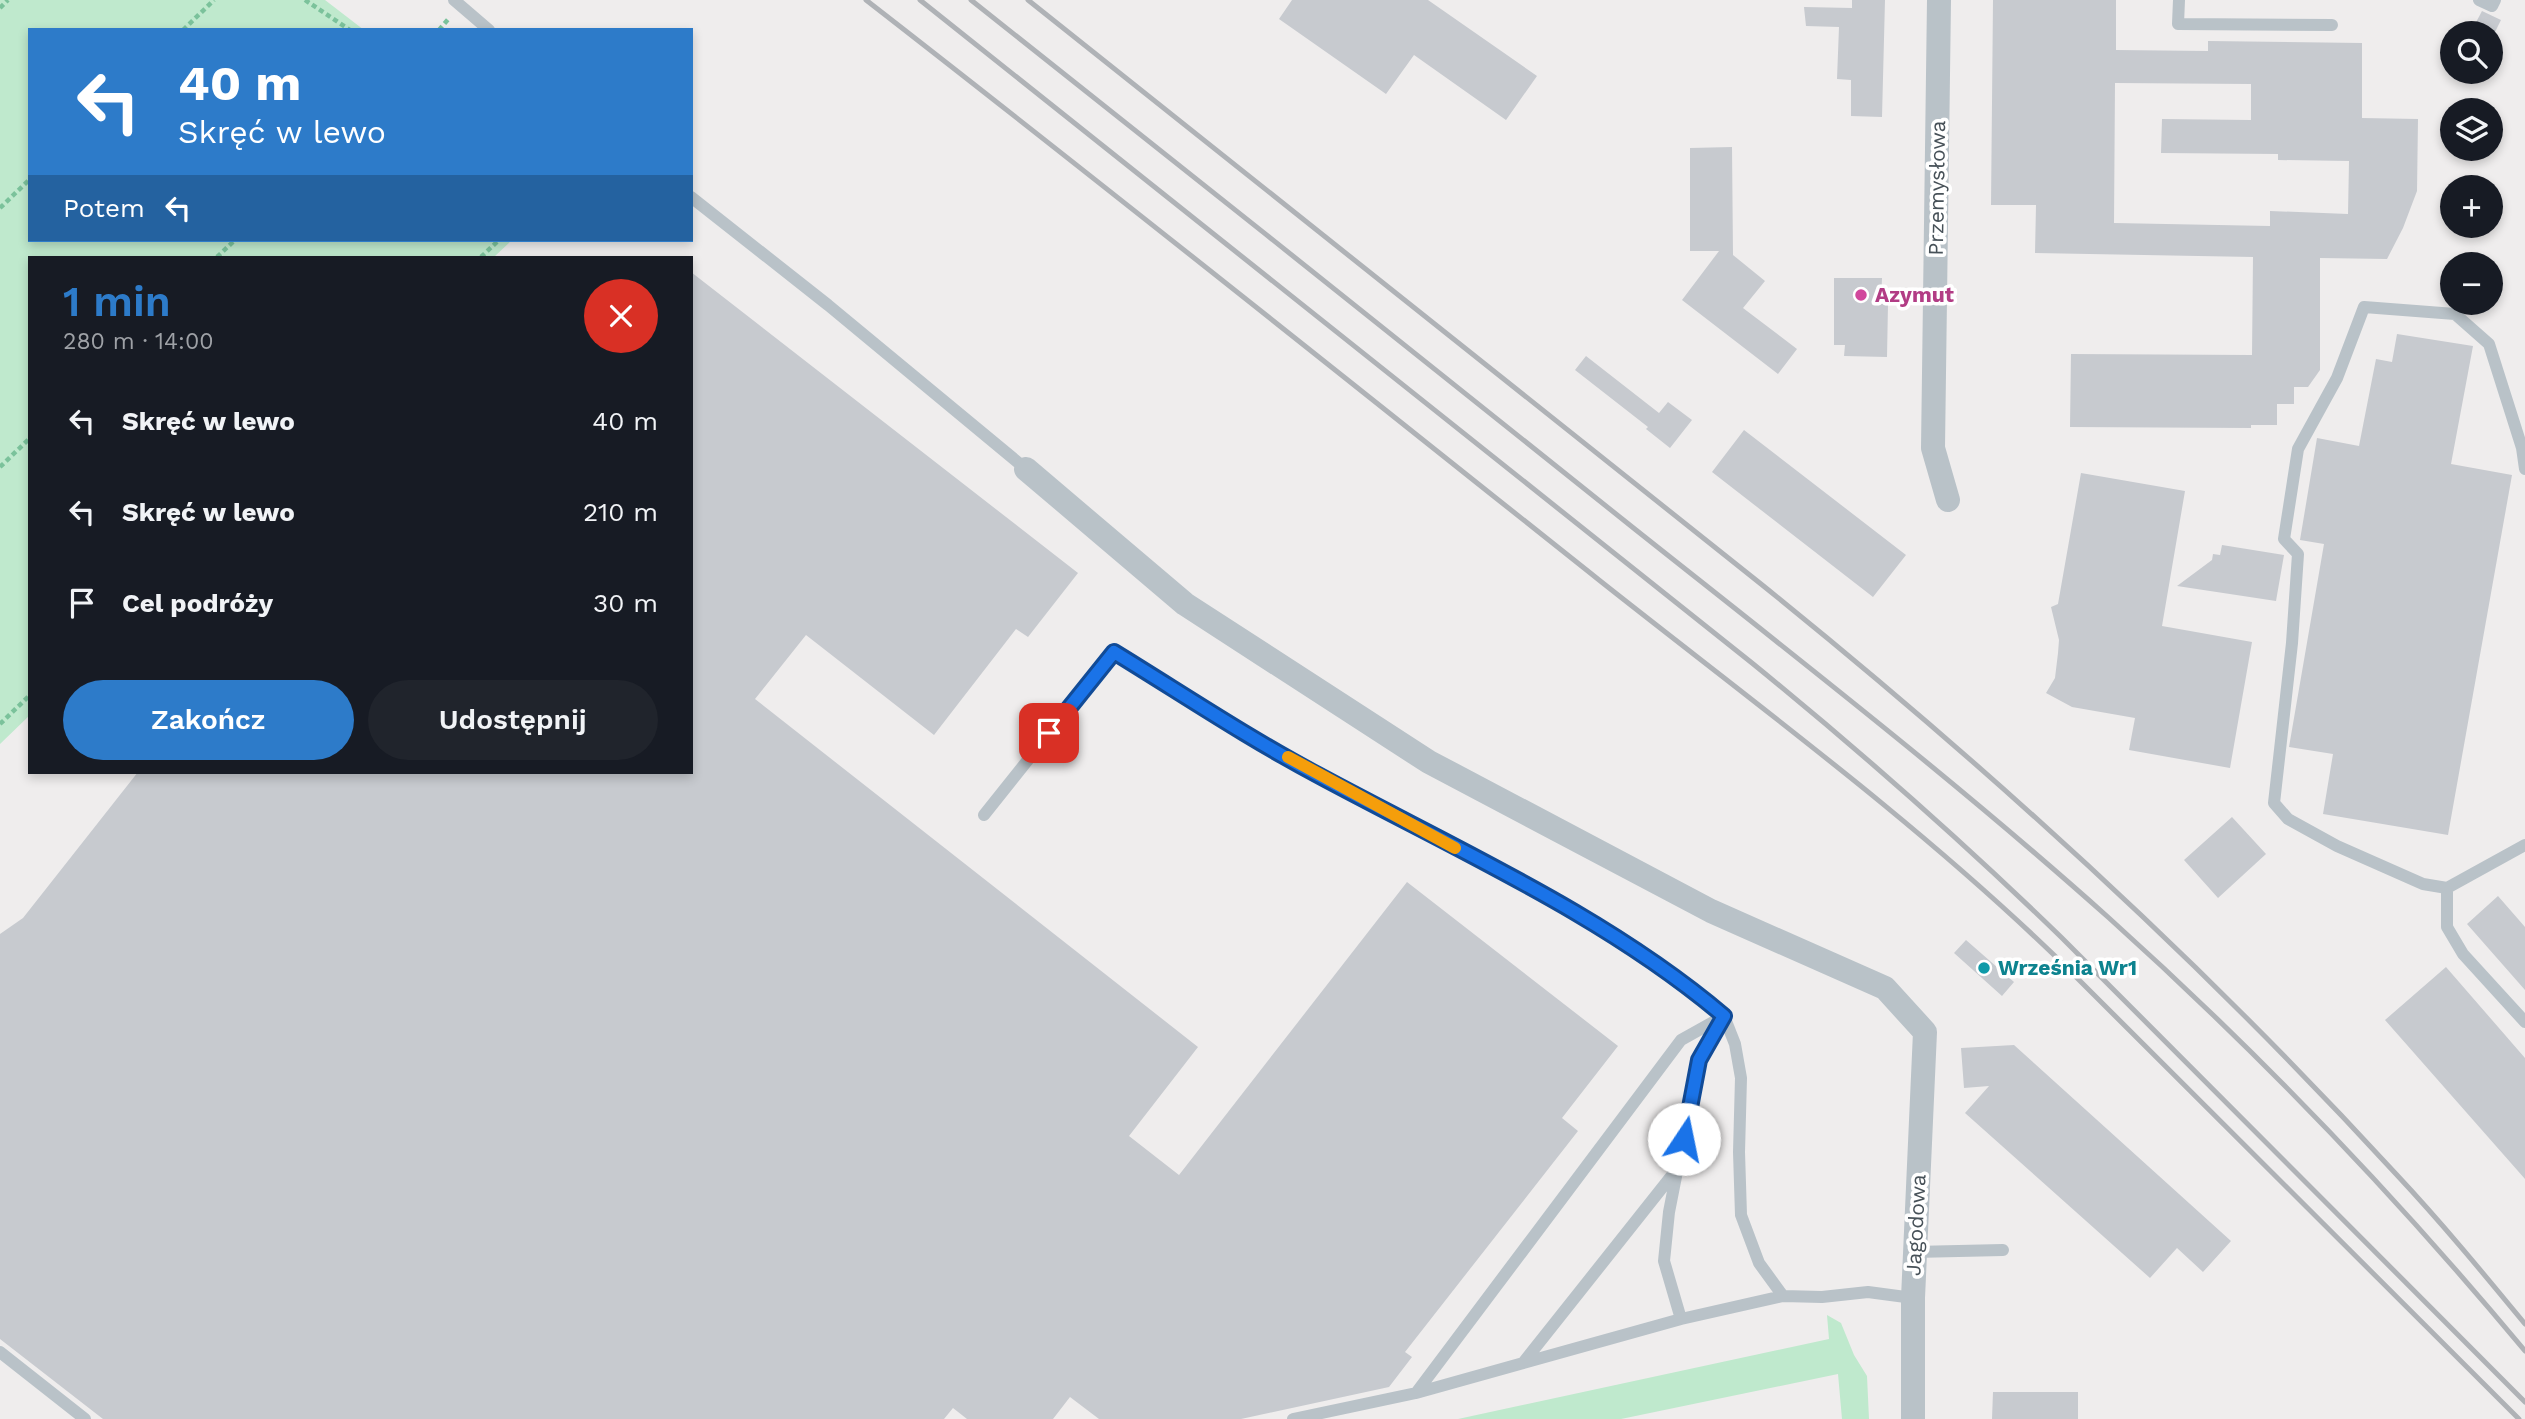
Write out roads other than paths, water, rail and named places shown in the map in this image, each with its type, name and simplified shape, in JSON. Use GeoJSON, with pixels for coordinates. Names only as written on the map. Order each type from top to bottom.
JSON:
{"type":"FeatureCollection","features":[{"type":"Feature","properties":{"kind":"street","name":"Przemysłowa"},"geometry":{"type":"LineString","coordinates":[[1939,0],[1933,448],[1948,500]]}},
{"type":"Feature","properties":{"kind":"street","name":"Jagodowa"},"geometry":{"type":"LineString","coordinates":[[1026,469],[1185,604],[1429,762],[1711,911],[1885,988],[1925,1032],[1914,1252],[1913,1419]]}},
{"type":"Feature","properties":{"kind":"lane"},"geometry":{"type":"LineString","coordinates":[[454,0],[487,28]]}},
{"type":"Feature","properties":{"kind":"lane"},"geometry":{"type":"LineString","coordinates":[[2179,0],[2178,24],[2332,25]]}},
{"type":"Feature","properties":{"kind":"lane"},"geometry":{"type":"LineString","coordinates":[[2479,0],[2492,6],[2495,0]]}},
{"type":"Feature","properties":{"kind":"lane"},"geometry":{"type":"LineString","coordinates":[[693,199],[828,304],[1026,469]]}},
{"type":"Feature","properties":{"kind":"lane"},"geometry":{"type":"LineString","coordinates":[[2525,469],[2522,448],[2488,344],[2455,314],[2364,307],[2337,378],[2298,449],[2284,539],[2298,554],[2292,643],[2274,803],[2288,819],[2337,846],[2423,884],[2447,888],[2525,845]]}},
{"type":"Feature","properties":{"kind":"lane"},"geometry":{"type":"LineString","coordinates":[[984,815],[1114,652],[1315,774],[1529,887],[1646,955],[1724,1016],[1735,1044],[1741,1078],[1741,1214],[1759,1263],[1783,1296]]}},
{"type":"Feature","properties":{"kind":"lane"},"geometry":{"type":"LineString","coordinates":[[2447,888],[2447,927],[2463,954],[2525,1022]]}},
{"type":"Feature","properties":{"kind":"lane"},"geometry":{"type":"LineString","coordinates":[[1681,1320],[1664,1261],[1669,1212],[1699,1060],[1724,1016]]}},
{"type":"Feature","properties":{"kind":"lane"},"geometry":{"type":"LineString","coordinates":[[1416,1393],[1681,1040],[1724,1016]]}},
{"type":"Feature","properties":{"kind":"lane"},"geometry":{"type":"LineString","coordinates":[[1522,1363],[1679,1165]]}},
{"type":"Feature","properties":{"kind":"lane"},"geometry":{"type":"LineString","coordinates":[[1914,1252],[2003,1250]]}},
{"type":"Feature","properties":{"kind":"lane"},"geometry":{"type":"LineString","coordinates":[[1293,1419],[1416,1393],[1681,1320],[1783,1296],[1822,1297],[1868,1292],[1913,1298]]}},
{"type":"Feature","properties":{"kind":"lane"},"geometry":{"type":"LineString","coordinates":[[0,1352],[85,1419]]}},
{"type":"Feature","properties":{"kind":"railway"},"geometry":{"type":"LineString","coordinates":[[866,0],[1831,762],[1945,856],[2054,955],[2519,1419]]}},
{"type":"Feature","properties":{"kind":"railway"},"geometry":{"type":"LineString","coordinates":[[920,0],[1752,663],[1871,763],[2061,937],[2525,1402]]}},
{"type":"Feature","properties":{"kind":"railway"},"geometry":{"type":"LineString","coordinates":[[971,0],[1816,673],[2052,867],[2219,1021],[2325,1127],[2427,1237],[2525,1351]]}},
{"type":"Feature","properties":{"kind":"railway"},"geometry":{"type":"LineString","coordinates":[[1028,0],[1761,584],[2010,794],[2169,941],[2322,1095],[2429,1211],[2525,1324]]}},
{"type":"Feature","properties":{"kind":"place","name":"Azymut"},"geometry":{"type":"Point","coordinates":[1861,295]}},
{"type":"Feature","properties":{"kind":"place","name":"Września Wr1"},"geometry":{"type":"Point","coordinates":[1984,968]}}]}
